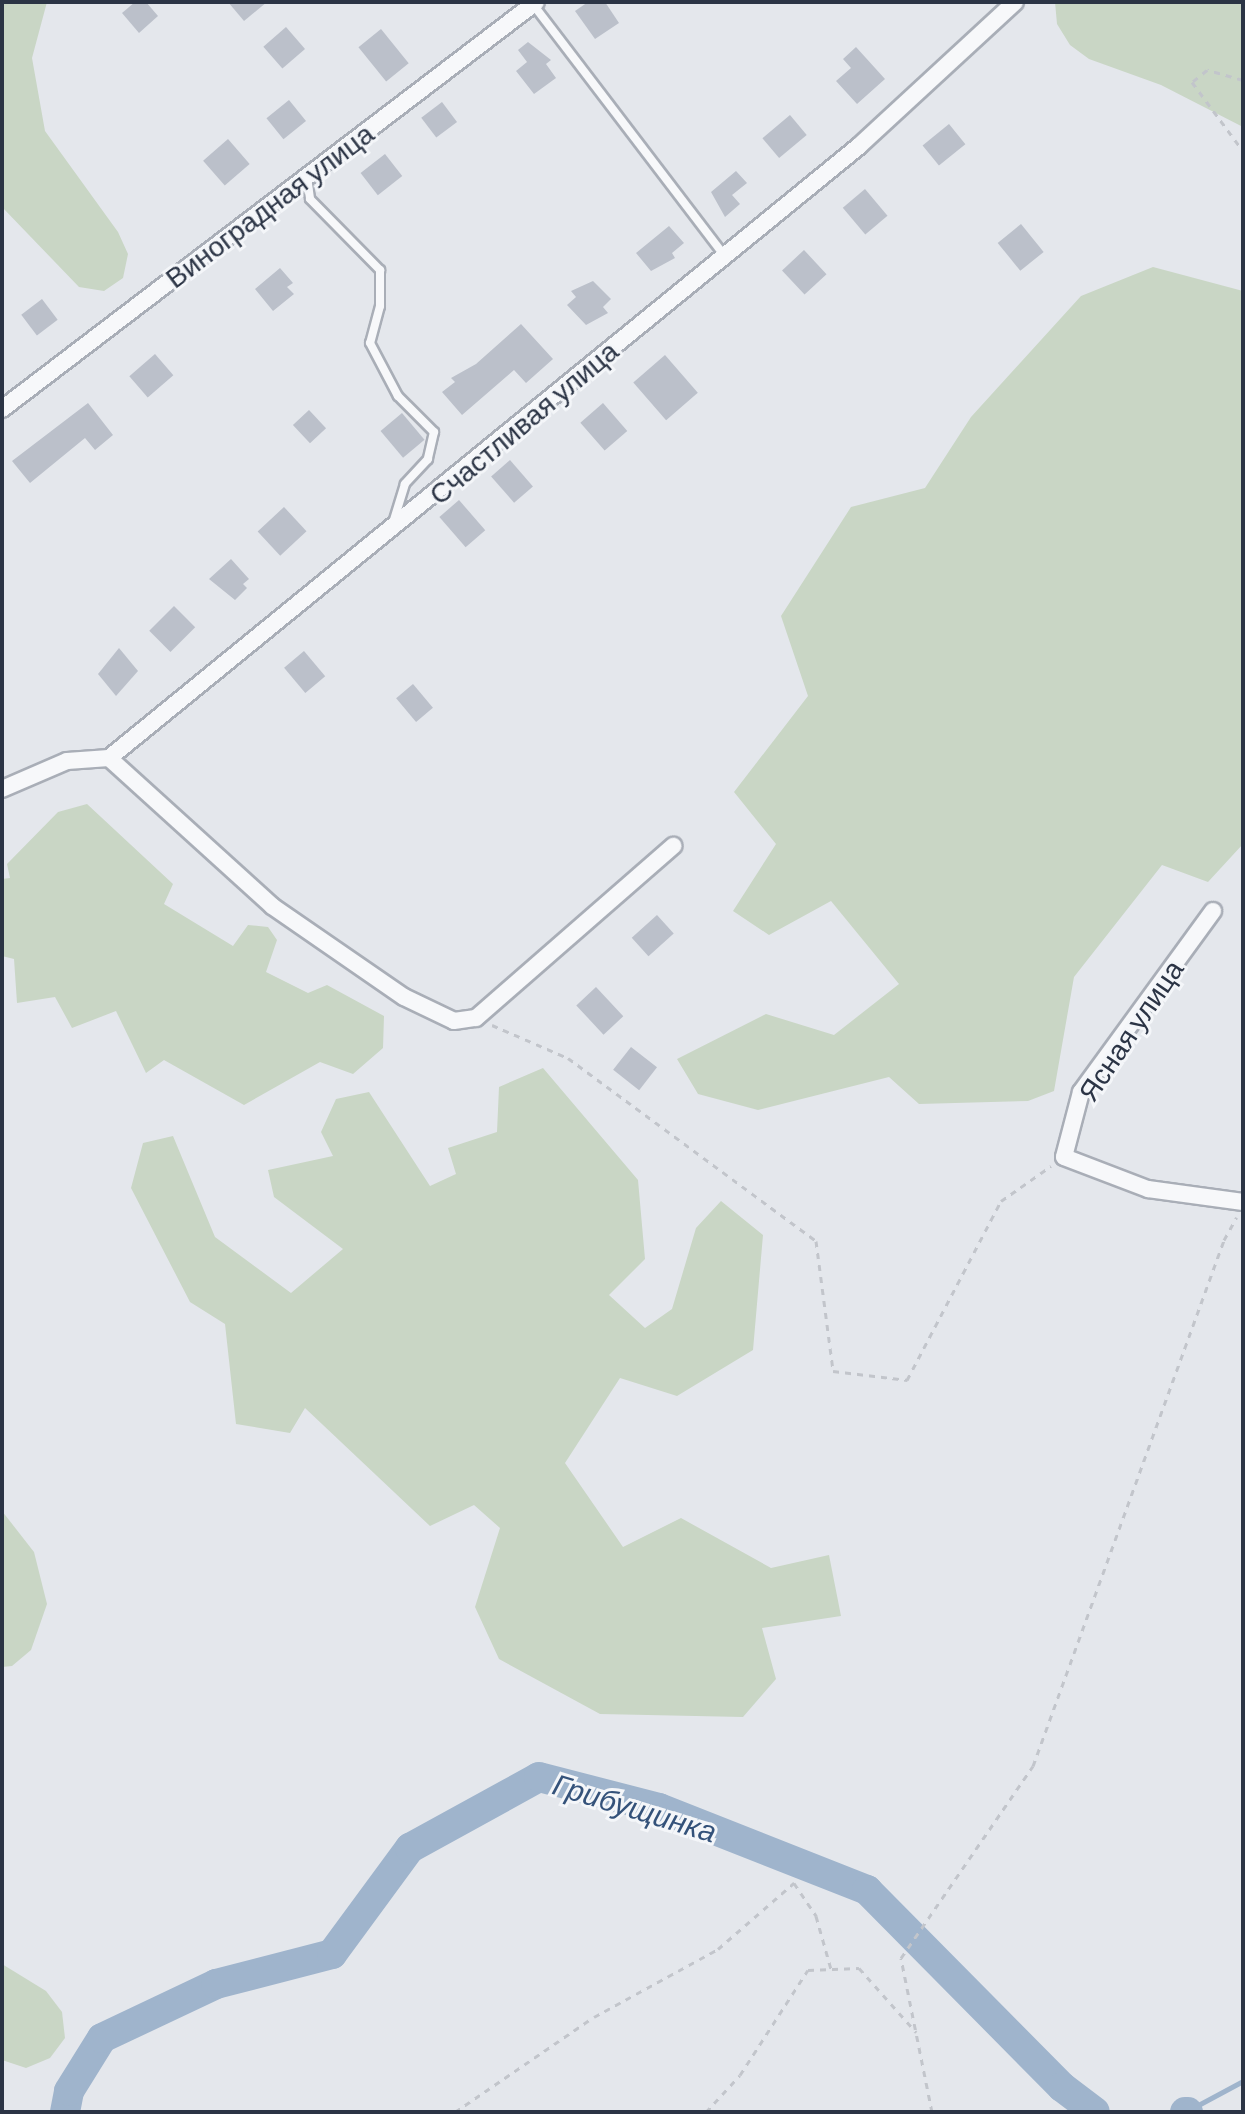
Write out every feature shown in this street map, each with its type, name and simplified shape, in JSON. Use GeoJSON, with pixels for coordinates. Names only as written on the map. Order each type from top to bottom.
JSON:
{"type":"FeatureCollection","features":[{"type":"Feature","properties":{"kind":"street","name":"Счастливая улица"},"geometry":{"type":"LineString","coordinates":[[109,758],[391,532],[859,146],[1015,2]]}},
{"type":"Feature","properties":{"kind":"street","name":"Виноградная улица"},"geometry":{"type":"LineString","coordinates":[[2,409],[534,3]]}},
{"type":"Feature","properties":{"kind":"street"},"geometry":{"type":"LineString","coordinates":[[2,789],[67,761],[109,758],[272,906],[404,997],[454,1021],[476,1018],[673,846]]}},
{"type":"Feature","properties":{"kind":"street","name":"Ясная улица"},"geometry":{"type":"LineString","coordinates":[[1064,1157],[1081,1092],[1213,911]]}},
{"type":"Feature","properties":{"kind":"street"},"geometry":{"type":"LineString","coordinates":[[1064,1157],[1148,1189],[1243,1205]]}},
{"type":"Feature","properties":{"kind":"lane"},"geometry":{"type":"LineString","coordinates":[[534,3],[724,255]]}},
{"type":"Feature","properties":{"kind":"lane"},"geometry":{"type":"LineString","coordinates":[[307,176],[310,199],[380,270],[380,306],[370,343],[398,396],[434,432],[428,459],[405,484],[391,532]]}},
{"type":"Feature","properties":{"kind":"path"},"geometry":{"type":"LineString","coordinates":[[1243,80],[1207,70],[1192,82],[1243,151]]}},
{"type":"Feature","properties":{"kind":"path"},"geometry":{"type":"LineString","coordinates":[[476,1018],[568,1058],[816,1241],[833,1371],[907,1380],[1001,1201],[1064,1157]]}},
{"type":"Feature","properties":{"kind":"path"},"geometry":{"type":"LineString","coordinates":[[932,2112],[901,1958],[1033,1766],[1224,1240],[1243,1205]]}},
{"type":"Feature","properties":{"kind":"path"},"geometry":{"type":"LineString","coordinates":[[455,2112],[594,2017],[718,1949],[794,1883],[816,1916],[831,1969]]}},
{"type":"Feature","properties":{"kind":"path"},"geometry":{"type":"LineString","coordinates":[[706,2112],[740,2075],[808,1970],[859,1968],[916,2033]]}},
{"type":"Feature","properties":{"kind":"green space"},"geometry":{"type":"Polygon","coordinates":[[[2,2],[47,2],[32,58],[45,131],[118,232],[128,254],[123,278],[104,291],[79,287],[2,207],[2,2]]]}},
{"type":"Feature","properties":{"kind":"green space"},"geometry":{"type":"Polygon","coordinates":[[[1055,2],[1243,2],[1243,127],[1161,85],[1089,59],[1070,45],[1057,24],[1055,2]]]}},
{"type":"Feature","properties":{"kind":"green space"},"geometry":{"type":"Polygon","coordinates":[[[1153,267],[1243,291],[1243,844],[1208,882],[1162,865],[1074,977],[1054,1091],[1028,1101],[919,1104],[889,1077],[758,1110],[698,1094],[677,1059],[766,1014],[834,1035],[899,984],[831,901],[769,935],[733,911],[776,844],[734,792],[808,696],[781,616],[851,507],[925,488],[971,417],[1081,296],[1153,267]]]}},
{"type":"Feature","properties":{"kind":"green space"},"geometry":{"type":"Polygon","coordinates":[[[87,804],[173,884],[164,904],[233,946],[248,925],[268,927],[277,940],[266,972],[308,993],[327,985],[384,1016],[383,1048],[353,1074],[320,1062],[244,1105],[164,1060],[146,1073],[116,1011],[72,1028],[55,997],[17,1003],[14,959],[2,956],[2,879],[10,878],[7,864],[58,812],[87,804]]]}},
{"type":"Feature","properties":{"kind":"green space"},"geometry":{"type":"Polygon","coordinates":[[[543,1068],[638,1180],[645,1259],[609,1295],[645,1328],[672,1309],[696,1228],[721,1201],[763,1235],[753,1350],[677,1396],[620,1378],[565,1463],[623,1547],[681,1518],[771,1568],[829,1555],[841,1616],[762,1628],[776,1679],[743,1717],[600,1714],[499,1659],[475,1607],[500,1528],[474,1505],[430,1526],[305,1408],[290,1433],[236,1424],[225,1324],[190,1302],[131,1188],[143,1143],[173,1136],[215,1237],[291,1293],[343,1249],[274,1197],[268,1170],[333,1156],[321,1132],[336,1099],[369,1092],[430,1186],[456,1174],[448,1148],[497,1132],[499,1087],[543,1068]]]}},
{"type":"Feature","properties":{"kind":"green space"},"geometry":{"type":"Polygon","coordinates":[[[2,1511],[34,1552],[47,1604],[31,1650],[12,1666],[2,1667],[2,1511]]]}},
{"type":"Feature","properties":{"kind":"green space"},"geometry":{"type":"Polygon","coordinates":[[[2,1964],[46,1991],[62,2012],[65,2038],[50,2058],[26,2068],[2,2060],[2,1964]]]}},
{"type":"Feature","properties":{"kind":"building"},"geometry":{"type":"Polygon","coordinates":[[[135,2],[146,2],[158,16],[139,33],[122,13],[135,2]]]}},
{"type":"Feature","properties":{"kind":"building"},"geometry":{"type":"Polygon","coordinates":[[[228,2],[267,2],[244,21],[228,2]]]}},
{"type":"Feature","properties":{"kind":"building"},"geometry":{"type":"Polygon","coordinates":[[[588,2],[605,2],[619,23],[595,39],[575,11],[588,2]]]}},
{"type":"Feature","properties":{"kind":"building"},"geometry":{"type":"Polygon","coordinates":[[[286,27],[305,49],[282,69],[263,47],[286,27]]]}},
{"type":"Feature","properties":{"kind":"building"},"geometry":{"type":"Polygon","coordinates":[[[381,29],[409,63],[386,81],[358,47],[381,29]]]}},
{"type":"Feature","properties":{"kind":"building"},"geometry":{"type":"Polygon","coordinates":[[[528,42],[551,60],[546,64],[556,78],[534,94],[516,71],[527,62],[518,50],[528,42]]]}},
{"type":"Feature","properties":{"kind":"building"},"geometry":{"type":"Polygon","coordinates":[[[856,47],[885,79],[857,104],[836,81],[851,68],[843,59],[856,47]]]}},
{"type":"Feature","properties":{"kind":"building"},"geometry":{"type":"Polygon","coordinates":[[[289,100],[306,121],[283,139],[266,118],[289,100]]]}},
{"type":"Feature","properties":{"kind":"building"},"geometry":{"type":"Polygon","coordinates":[[[442,102],[457,122],[436,138],[421,118],[442,102]]]}},
{"type":"Feature","properties":{"kind":"building"},"geometry":{"type":"Polygon","coordinates":[[[790,115],[807,135],[779,158],[762,138],[790,115]]]}},
{"type":"Feature","properties":{"kind":"building"},"geometry":{"type":"Polygon","coordinates":[[[949,124],[965,144],[939,166],[923,145],[949,124]]]}},
{"type":"Feature","properties":{"kind":"building"},"geometry":{"type":"Polygon","coordinates":[[[228,139],[250,164],[225,186],[203,161],[228,139]]]}},
{"type":"Feature","properties":{"kind":"building"},"geometry":{"type":"Polygon","coordinates":[[[385,154],[402,176],[378,195],[361,173],[385,154]]]}},
{"type":"Feature","properties":{"kind":"building"},"geometry":{"type":"Polygon","coordinates":[[[736,171],[747,183],[732,195],[740,204],[725,217],[711,192],[736,171]]]}},
{"type":"Feature","properties":{"kind":"building"},"geometry":{"type":"Polygon","coordinates":[[[865,189],[887,216],[865,234],[843,208],[865,189]]]}},
{"type":"Feature","properties":{"kind":"building"},"geometry":{"type":"Polygon","coordinates":[[[1021,224],[1044,252],[1020,271],[998,243],[1021,224]]]}},
{"type":"Feature","properties":{"kind":"building"},"geometry":{"type":"Polygon","coordinates":[[[669,226],[684,243],[672,253],[675,258],[651,271],[636,253],[669,226]]]}},
{"type":"Feature","properties":{"kind":"building"},"geometry":{"type":"Polygon","coordinates":[[[804,250],[827,274],[805,295],[782,270],[804,250]]]}},
{"type":"Feature","properties":{"kind":"building"},"geometry":{"type":"Polygon","coordinates":[[[280,268],[293,283],[287,287],[294,294],[273,311],[255,289],[280,268]]]}},
{"type":"Feature","properties":{"kind":"building"},"geometry":{"type":"Polygon","coordinates":[[[593,281],[611,299],[603,307],[608,313],[586,325],[567,305],[576,297],[571,291],[593,281]]]}},
{"type":"Feature","properties":{"kind":"building"},"geometry":{"type":"Polygon","coordinates":[[[42,299],[58,320],[37,335],[21,315],[42,299]]]}},
{"type":"Feature","properties":{"kind":"building"},"geometry":{"type":"Polygon","coordinates":[[[521,324],[553,359],[526,383],[514,370],[462,415],[442,392],[455,382],[451,378],[476,364],[521,324]]]}},
{"type":"Feature","properties":{"kind":"building"},"geometry":{"type":"Polygon","coordinates":[[[155,354],[173,375],[148,397],[129,376],[155,354]]]}},
{"type":"Feature","properties":{"kind":"building"},"geometry":{"type":"Polygon","coordinates":[[[665,355],[698,393],[666,420],[633,383],[665,355]]]}},
{"type":"Feature","properties":{"kind":"building"},"geometry":{"type":"Polygon","coordinates":[[[88,403],[113,435],[95,450],[85,438],[30,483],[12,461],[88,403]]]}},
{"type":"Feature","properties":{"kind":"building"},"geometry":{"type":"Polygon","coordinates":[[[603,403],[627,431],[605,451],[580,423],[603,403]]]}},
{"type":"Feature","properties":{"kind":"building"},"geometry":{"type":"Polygon","coordinates":[[[309,410],[326,428],[310,443],[293,425],[309,410]]]}},
{"type":"Feature","properties":{"kind":"building"},"geometry":{"type":"Polygon","coordinates":[[[402,413],[424,440],[403,458],[381,431],[402,413]]]}},
{"type":"Feature","properties":{"kind":"building"},"geometry":{"type":"Polygon","coordinates":[[[510,460],[533,486],[514,503],[491,476],[510,460]]]}},
{"type":"Feature","properties":{"kind":"building"},"geometry":{"type":"Polygon","coordinates":[[[459,500],[485,530],[466,547],[439,517],[459,500]]]}},
{"type":"Feature","properties":{"kind":"building"},"geometry":{"type":"Polygon","coordinates":[[[284,507],[307,531],[280,556],[258,532],[284,507]]]}},
{"type":"Feature","properties":{"kind":"building"},"geometry":{"type":"Polygon","coordinates":[[[231,559],[249,579],[243,584],[247,588],[235,600],[209,579],[231,559]]]}},
{"type":"Feature","properties":{"kind":"building"},"geometry":{"type":"Polygon","coordinates":[[[174,606],[195,627],[170,652],[149,631],[174,606]]]}},
{"type":"Feature","properties":{"kind":"building"},"geometry":{"type":"Polygon","coordinates":[[[119,648],[138,671],[116,696],[98,674],[119,648]]]}},
{"type":"Feature","properties":{"kind":"building"},"geometry":{"type":"Polygon","coordinates":[[[304,651],[325,676],[305,693],[284,668],[304,651]]]}},
{"type":"Feature","properties":{"kind":"building"},"geometry":{"type":"Polygon","coordinates":[[[413,684],[433,708],[416,722],[396,698],[413,684]]]}},
{"type":"Feature","properties":{"kind":"building"},"geometry":{"type":"Polygon","coordinates":[[[657,915],[674,934],[648,956],[632,938],[657,915]]]}},
{"type":"Feature","properties":{"kind":"building"},"geometry":{"type":"Polygon","coordinates":[[[596,987],[623,1016],[604,1035],[576,1005],[596,987]]]}},
{"type":"Feature","properties":{"kind":"building"},"geometry":{"type":"Polygon","coordinates":[[[631,1047],[657,1067],[639,1090],[613,1070],[631,1047]]]}},
{"type":"Feature","properties":{"kind":"waterway","name":"Грибущинка"},"geometry":{"type":"LineString","coordinates":[[65,2112],[69,2091],[102,2038],[216,1984],[332,1954],[410,1848],[539,1777],[659,1808],[867,1890],[1062,2087],[1095,2112]]}},
{"type":"Feature","properties":{"kind":"waterway"},"geometry":{"type":"LineString","coordinates":[[1187,2111],[1243,2081]]}}]}
